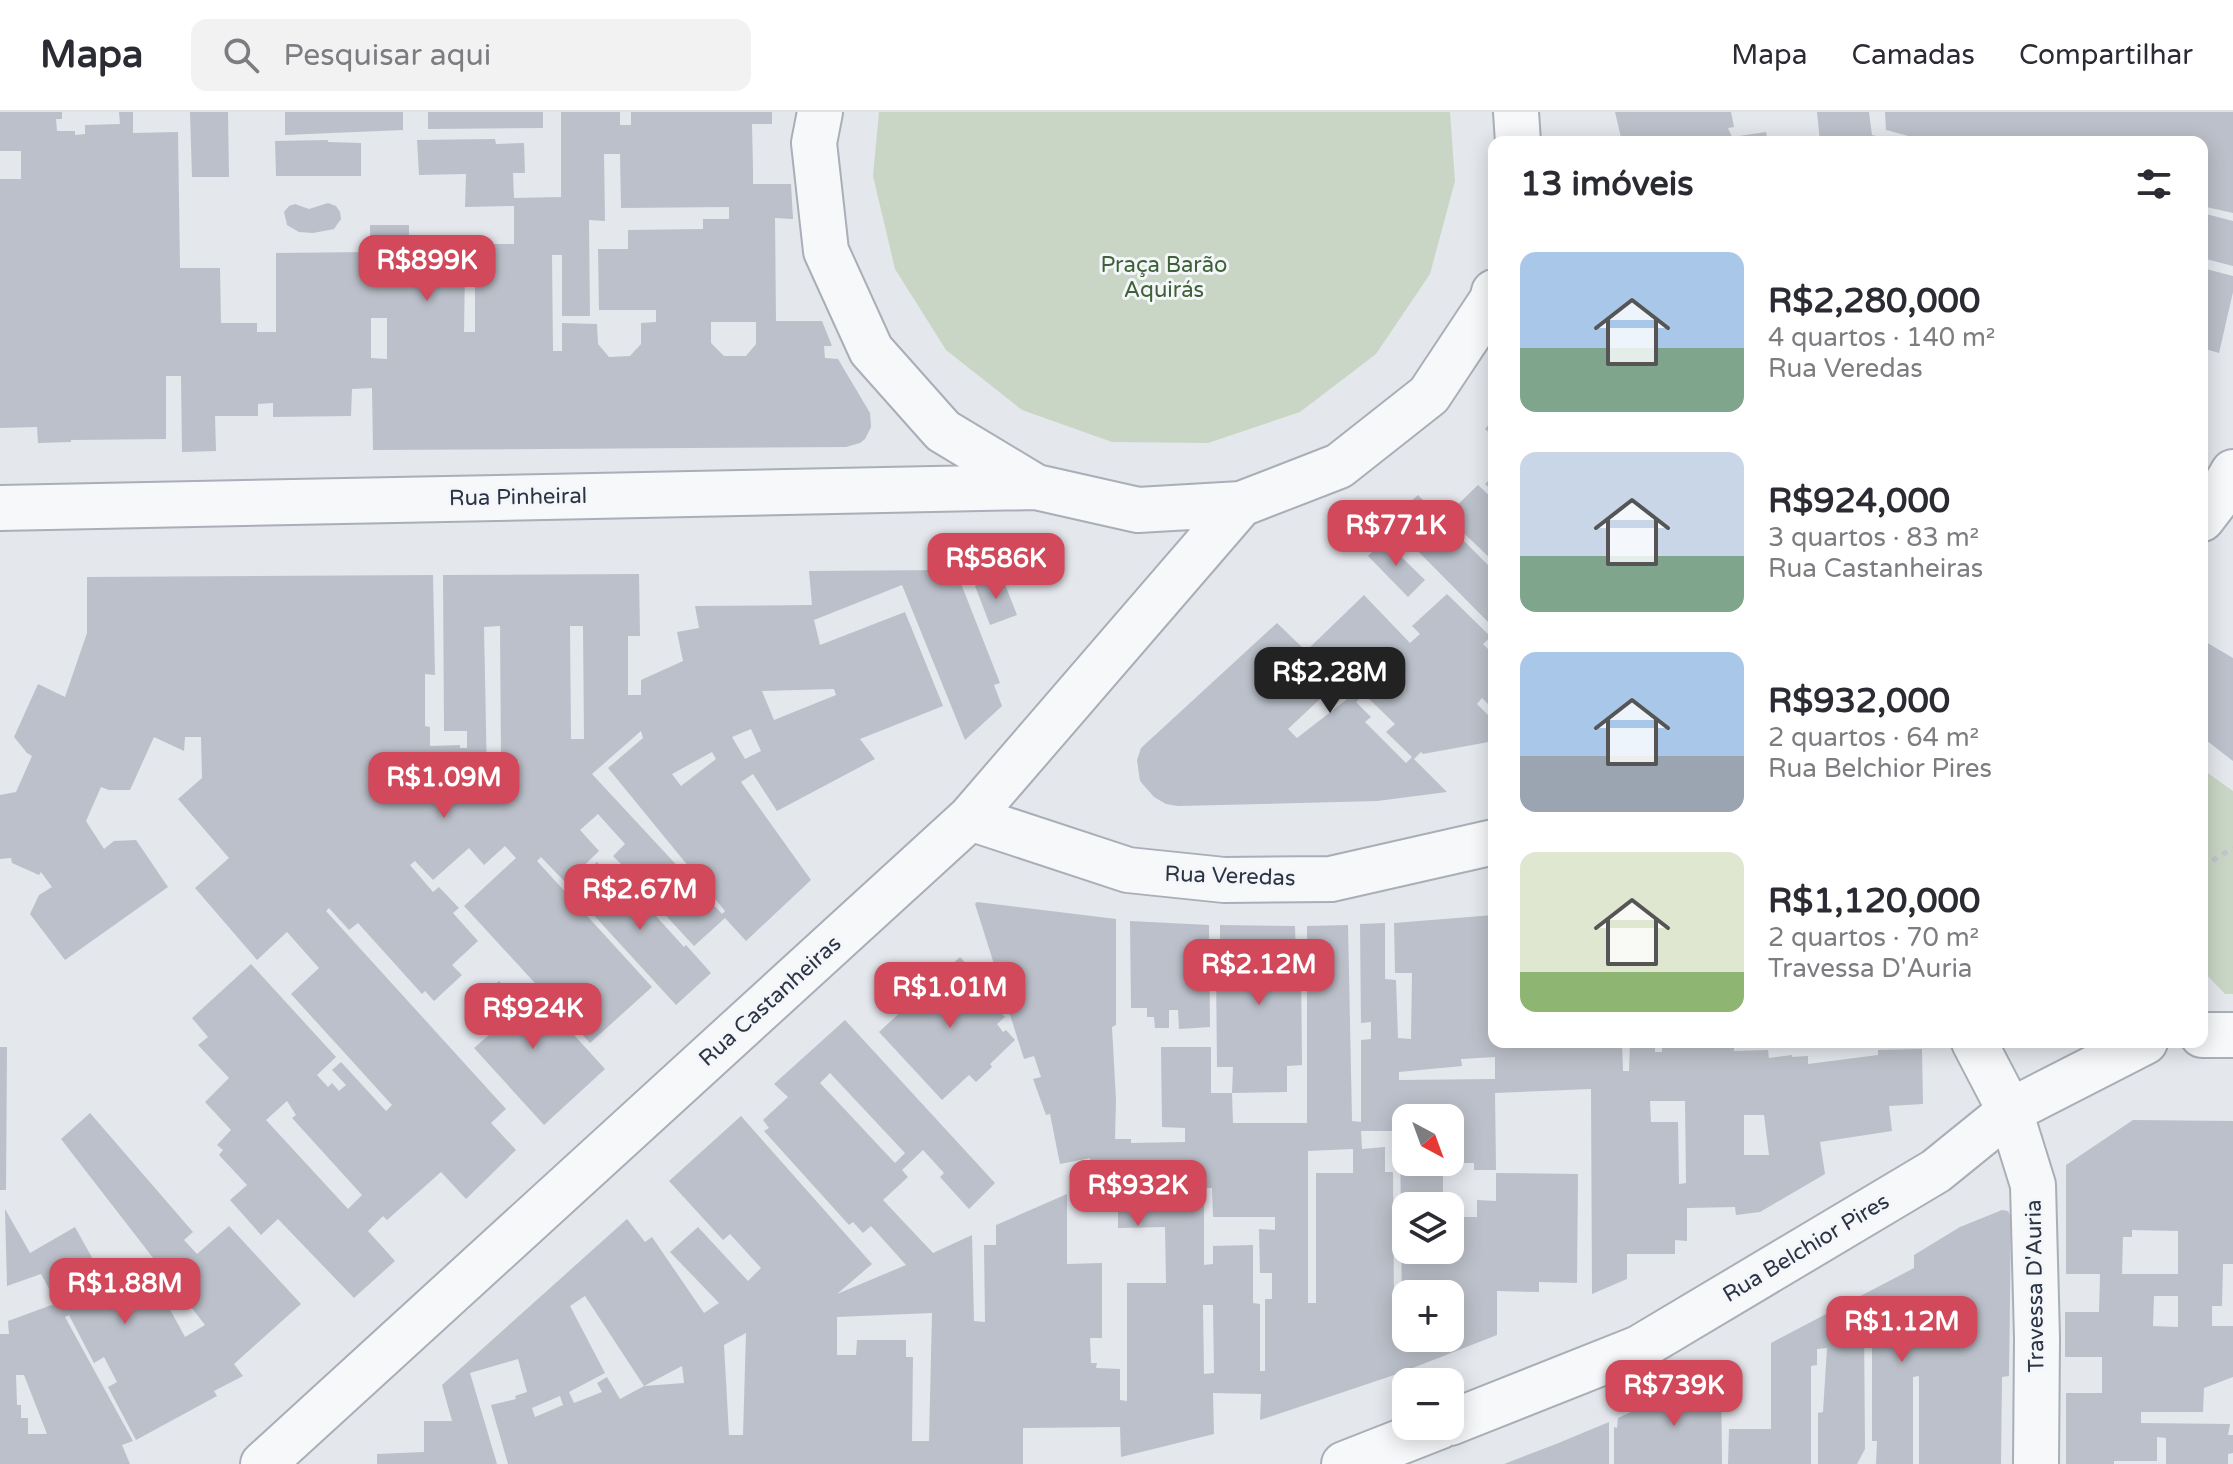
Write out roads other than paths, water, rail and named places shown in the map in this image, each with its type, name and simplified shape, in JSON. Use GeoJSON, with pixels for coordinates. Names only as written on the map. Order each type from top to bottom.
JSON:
{"type":"FeatureCollection","features":[{"type":"Feature","properties":{"kind":"street"},"geometry":{"type":"LineString","coordinates":[[820,112],[814,143],[826,251],[871,350],[943,431],[1036,487],[1138,510],[1241,504],[1339,466],[1429,395],[1488,306]]}},
{"type":"Feature","properties":{"kind":"street"},"geometry":{"type":"LineString","coordinates":[[1516,112],[1518,136]]}},
{"type":"Feature","properties":{"kind":"street"},"geometry":{"type":"LineString","coordinates":[[2208,511],[2233,472]]}},
{"type":"Feature","properties":{"kind":"street","name":"Rua Pinheiral"},"geometry":{"type":"LineString","coordinates":[[0,508],[1036,487]]}},
{"type":"Feature","properties":{"kind":"street","name":"Rua Castanheiras"},"geometry":{"type":"LineString","coordinates":[[263,1464],[970,818],[1241,504]]}},
{"type":"Feature","properties":{"kind":"street","name":"Rua Veredas"},"geometry":{"type":"LineString","coordinates":[[970,818],[1128,870],[1224,880],[1331,879],[1488,843]]}},
{"type":"Feature","properties":{"kind":"street"},"geometry":{"type":"LineString","coordinates":[[2208,1035],[2233,1035]]}},
{"type":"Feature","properties":{"kind":"street","name":"Travessa D'Auria"},"geometry":{"type":"LineString","coordinates":[[1977,1048],[2010,1111],[2033,1185],[2036,1464]]}},
{"type":"Feature","properties":{"kind":"street","name":"Rua Belchior Pires"},"geometry":{"type":"LineString","coordinates":[[1464,1417],[1639,1348],[1936,1171],[2010,1111],[2133,1048]]}},
{"type":"Feature","properties":{"kind":"street"},"geometry":{"type":"LineString","coordinates":[[1344,1464],[1405,1440]]}},
{"type":"Feature","properties":{"kind":"park label","name":"Praça Barão Aquirás"},"geometry":{"type":"Point","coordinates":[1164,278]}}]}
